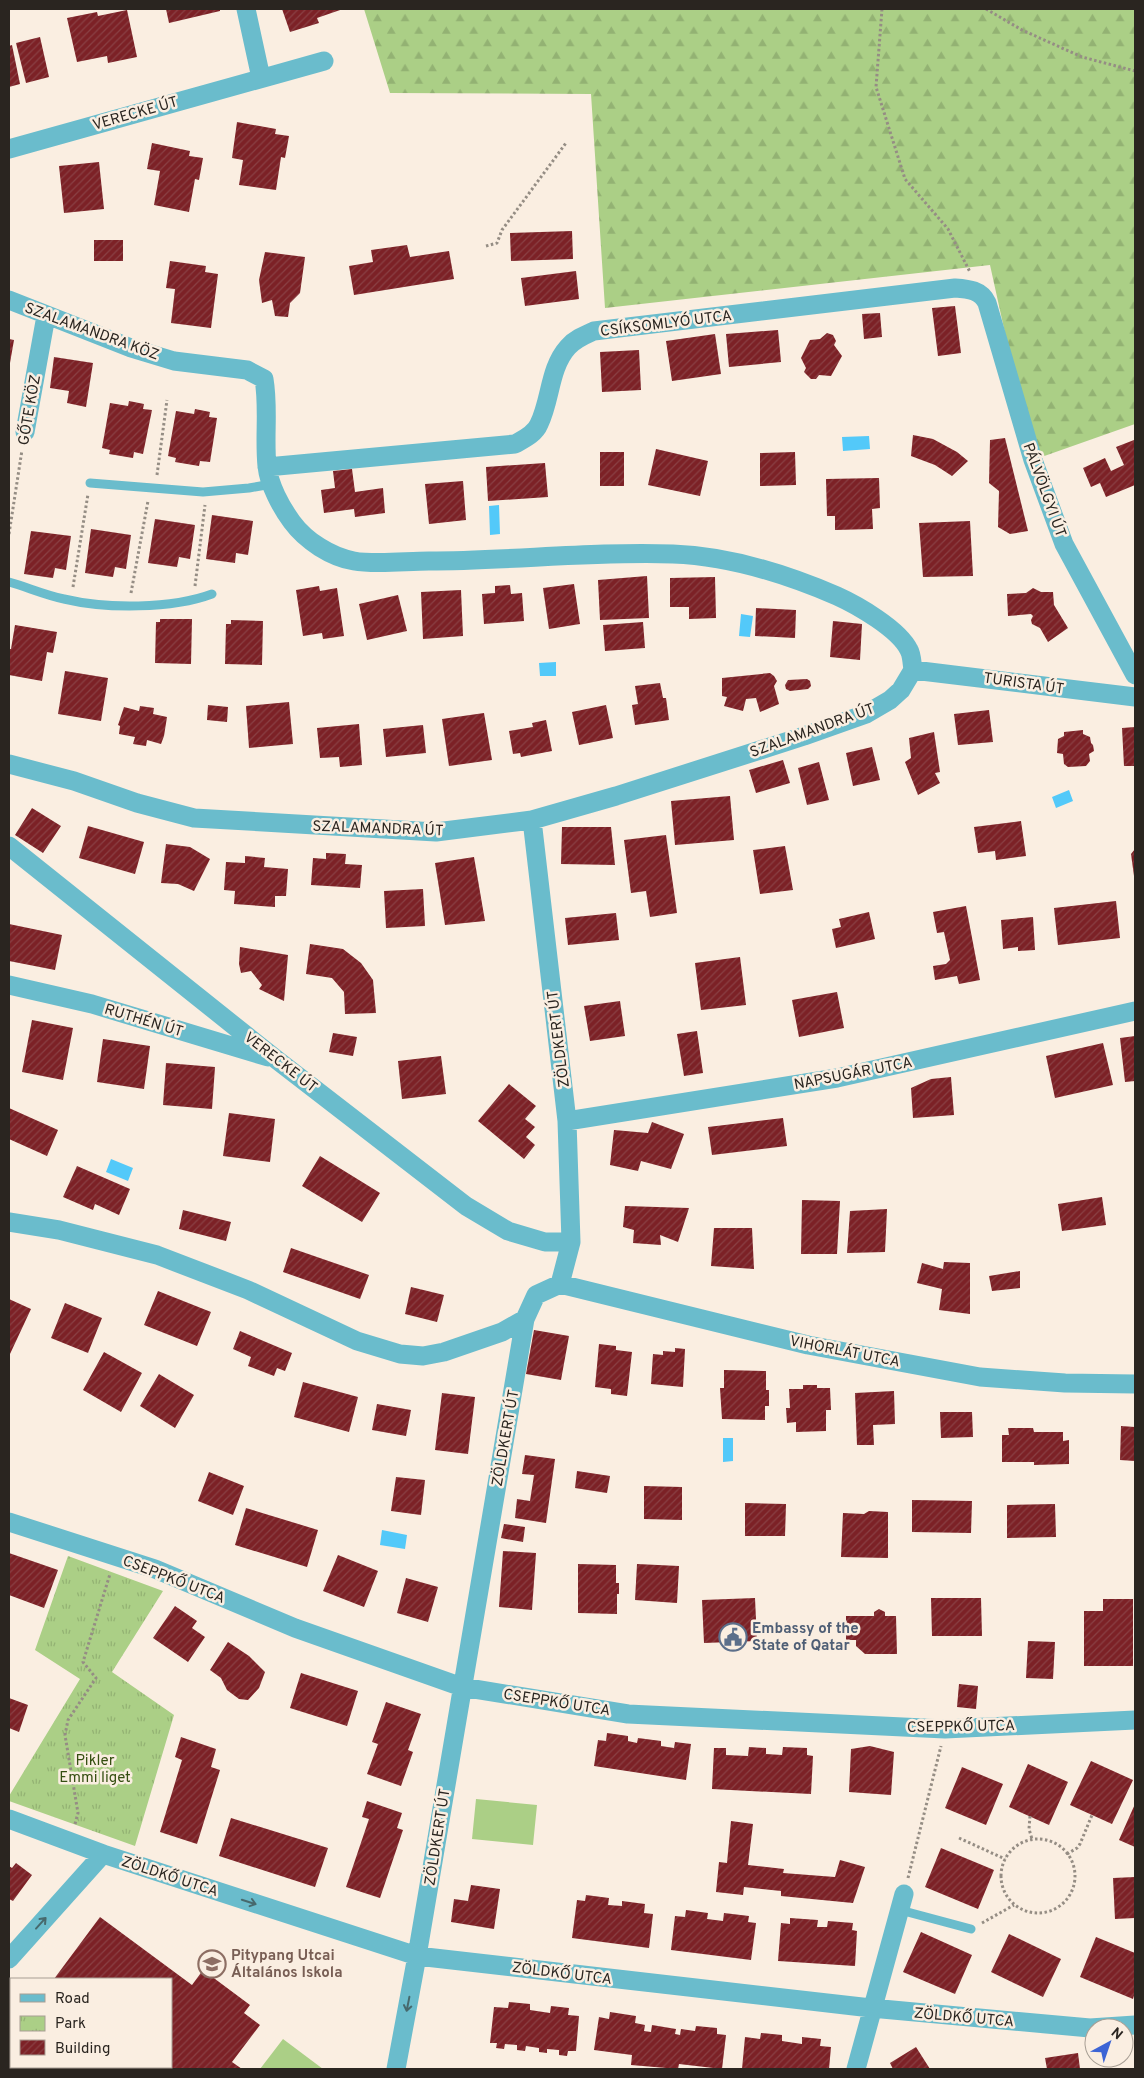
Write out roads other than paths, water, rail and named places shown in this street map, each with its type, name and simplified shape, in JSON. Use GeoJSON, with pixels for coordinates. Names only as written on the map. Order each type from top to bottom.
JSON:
{"type":"FeatureCollection","features":[{"type":"Feature","properties":{"kind":"street"},"geometry":{"type":"LineString","coordinates":[[246,9],[262,78]]}},
{"type":"Feature","properties":{"kind":"street","name":"VERECKE ÚT"},"geometry":{"type":"LineString","coordinates":[[9,149],[324,62]]}},
{"type":"Feature","properties":{"kind":"street","name":"CSÍKSOMLYÓ UTCA"},"geometry":{"type":"LineString","coordinates":[[269,476],[515,444],[528,437],[539,426],[556,366],[563,354],[579,338],[594,331],[956,288],[971,290],[980,294]]}},
{"type":"Feature","properties":{"kind":"street","name":"PÁLVÖLGYI ÚT"},"geometry":{"type":"LineString","coordinates":[[980,294],[987,303],[1033,460],[1064,544],[1135,675]]}},
{"type":"Feature","properties":{"kind":"street","name":"SZALAMANDRA KÖZ"},"geometry":{"type":"LineString","coordinates":[[9,300],[131,348],[174,361],[247,370],[264,379],[267,395],[269,476]]}},
{"type":"Feature","properties":{"kind":"street","name":"GŐTE KÖZ"},"geometry":{"type":"LineString","coordinates":[[25,432],[46,316]]}},
{"type":"Feature","properties":{"kind":"street"},"geometry":{"type":"LineString","coordinates":[[269,476],[292,523],[312,541],[330,553],[354,561],[463,561],[674,554],[719,559],[778,574],[846,600],[892,630],[909,650],[913,670]]}},
{"type":"Feature","properties":{"kind":"street","name":"TURISTA ÚT"},"geometry":{"type":"LineString","coordinates":[[913,670],[1135,698]]}},
{"type":"Feature","properties":{"kind":"street","name":"SZALAMANDRA ÚT"},"geometry":{"type":"LineString","coordinates":[[9,764],[74,781],[137,803],[194,818],[436,832],[532,820],[804,736],[866,714],[890,700],[900,690],[913,670]]}},
{"type":"Feature","properties":{"kind":"street","name":"ZÖLDKERT ÚT"},"geometry":{"type":"LineString","coordinates":[[396,2069],[417,1956],[525,1319],[536,1295],[560,1284],[571,1242],[567,1121],[532,820]]}},
{"type":"Feature","properties":{"kind":"street","name":"VERECKE ÚT"},"geometry":{"type":"LineString","coordinates":[[9,846],[277,1060],[466,1206],[508,1231],[545,1242],[571,1242]]}},
{"type":"Feature","properties":{"kind":"street","name":"RUTHÉN ÚT"},"geometry":{"type":"LineString","coordinates":[[9,985],[92,1004],[277,1060]]}},
{"type":"Feature","properties":{"kind":"street","name":"NAPSUGÁR UTCA"},"geometry":{"type":"LineString","coordinates":[[567,1121],[837,1078],[1135,1012]]}},
{"type":"Feature","properties":{"kind":"street"},"geometry":{"type":"LineString","coordinates":[[9,1222],[59,1230],[157,1255],[248,1290],[357,1341],[400,1354],[423,1356],[444,1352],[502,1332],[525,1319]]}},
{"type":"Feature","properties":{"kind":"street","name":"VIHORLÁT UTCA"},"geometry":{"type":"LineString","coordinates":[[560,1284],[808,1345],[980,1377],[1064,1383],[1135,1384]]}},
{"type":"Feature","properties":{"kind":"street","name":"CSEPPKŐ UTCA"},"geometry":{"type":"LineString","coordinates":[[9,1522],[170,1574],[295,1628],[462,1687],[628,1714],[946,1729],[1135,1720]]}},
{"type":"Feature","properties":{"kind":"street","name":"ZÖLDKŐ UTCA"},"geometry":{"type":"LineString","coordinates":[[9,1819],[103,1854],[417,1956],[871,2008],[1090,2028],[1135,2025]]}},
{"type":"Feature","properties":{"kind":"street"},"geometry":{"type":"LineString","coordinates":[[9,1959],[103,1854]]}},
{"type":"Feature","properties":{"kind":"street"},"geometry":{"type":"LineString","coordinates":[[856,2069],[871,2008],[903,1896]]}},
{"type":"Feature","properties":{"kind":"lane"},"geometry":{"type":"LineString","coordinates":[[90,483],[206,492],[269,476]]}},
{"type":"Feature","properties":{"kind":"lane"},"geometry":{"type":"LineString","coordinates":[[9,582],[71,600],[120,606],[194,601],[212,594]]}},
{"type":"Feature","properties":{"kind":"lane"},"geometry":{"type":"LineString","coordinates":[[903,1896],[971,1929]]}},
{"type":"Feature","properties":{"kind":"water"},"geometry":{"type":"Polygon","coordinates":[[[869,436],[870,449],[843,451],[842,437],[869,436]]]}},
{"type":"Feature","properties":{"kind":"water"},"geometry":{"type":"Polygon","coordinates":[[[499,505],[500,534],[490,535],[489,506],[499,505]]]}},
{"type":"Feature","properties":{"kind":"water"},"geometry":{"type":"Polygon","coordinates":[[[741,614],[753,616],[750,637],[739,636],[741,614]]]}},
{"type":"Feature","properties":{"kind":"water"},"geometry":{"type":"Polygon","coordinates":[[[556,662],[556,676],[540,676],[539,663],[556,662]]]}},
{"type":"Feature","properties":{"kind":"water"},"geometry":{"type":"Polygon","coordinates":[[[1069,790],[1073,801],[1056,808],[1052,797],[1069,790]]]}},
{"type":"Feature","properties":{"kind":"water"},"geometry":{"type":"Polygon","coordinates":[[[111,1159],[133,1168],[128,1181],[106,1172],[111,1159]]]}},
{"type":"Feature","properties":{"kind":"water"},"geometry":{"type":"Polygon","coordinates":[[[723,1438],[733,1438],[733,1461],[723,1462],[723,1438]]]}},
{"type":"Feature","properties":{"kind":"water"},"geometry":{"type":"Polygon","coordinates":[[[382,1530],[407,1535],[405,1549],[380,1545],[382,1530]]]}},
{"type":"Feature","properties":{"kind":"place","name":"Embassy of the State of Qatar"},"geometry":{"type":"Point","coordinates":[733,1637]}},
{"type":"Feature","properties":{"kind":"place","name":"Pitypang Utcai Általános Iskola"},"geometry":{"type":"Point","coordinates":[212,1964]}},
{"type":"Feature","properties":{"kind":"park label","name":"Pikler Emmi liget"},"geometry":{"type":"Point","coordinates":[95,1768]}}]}
